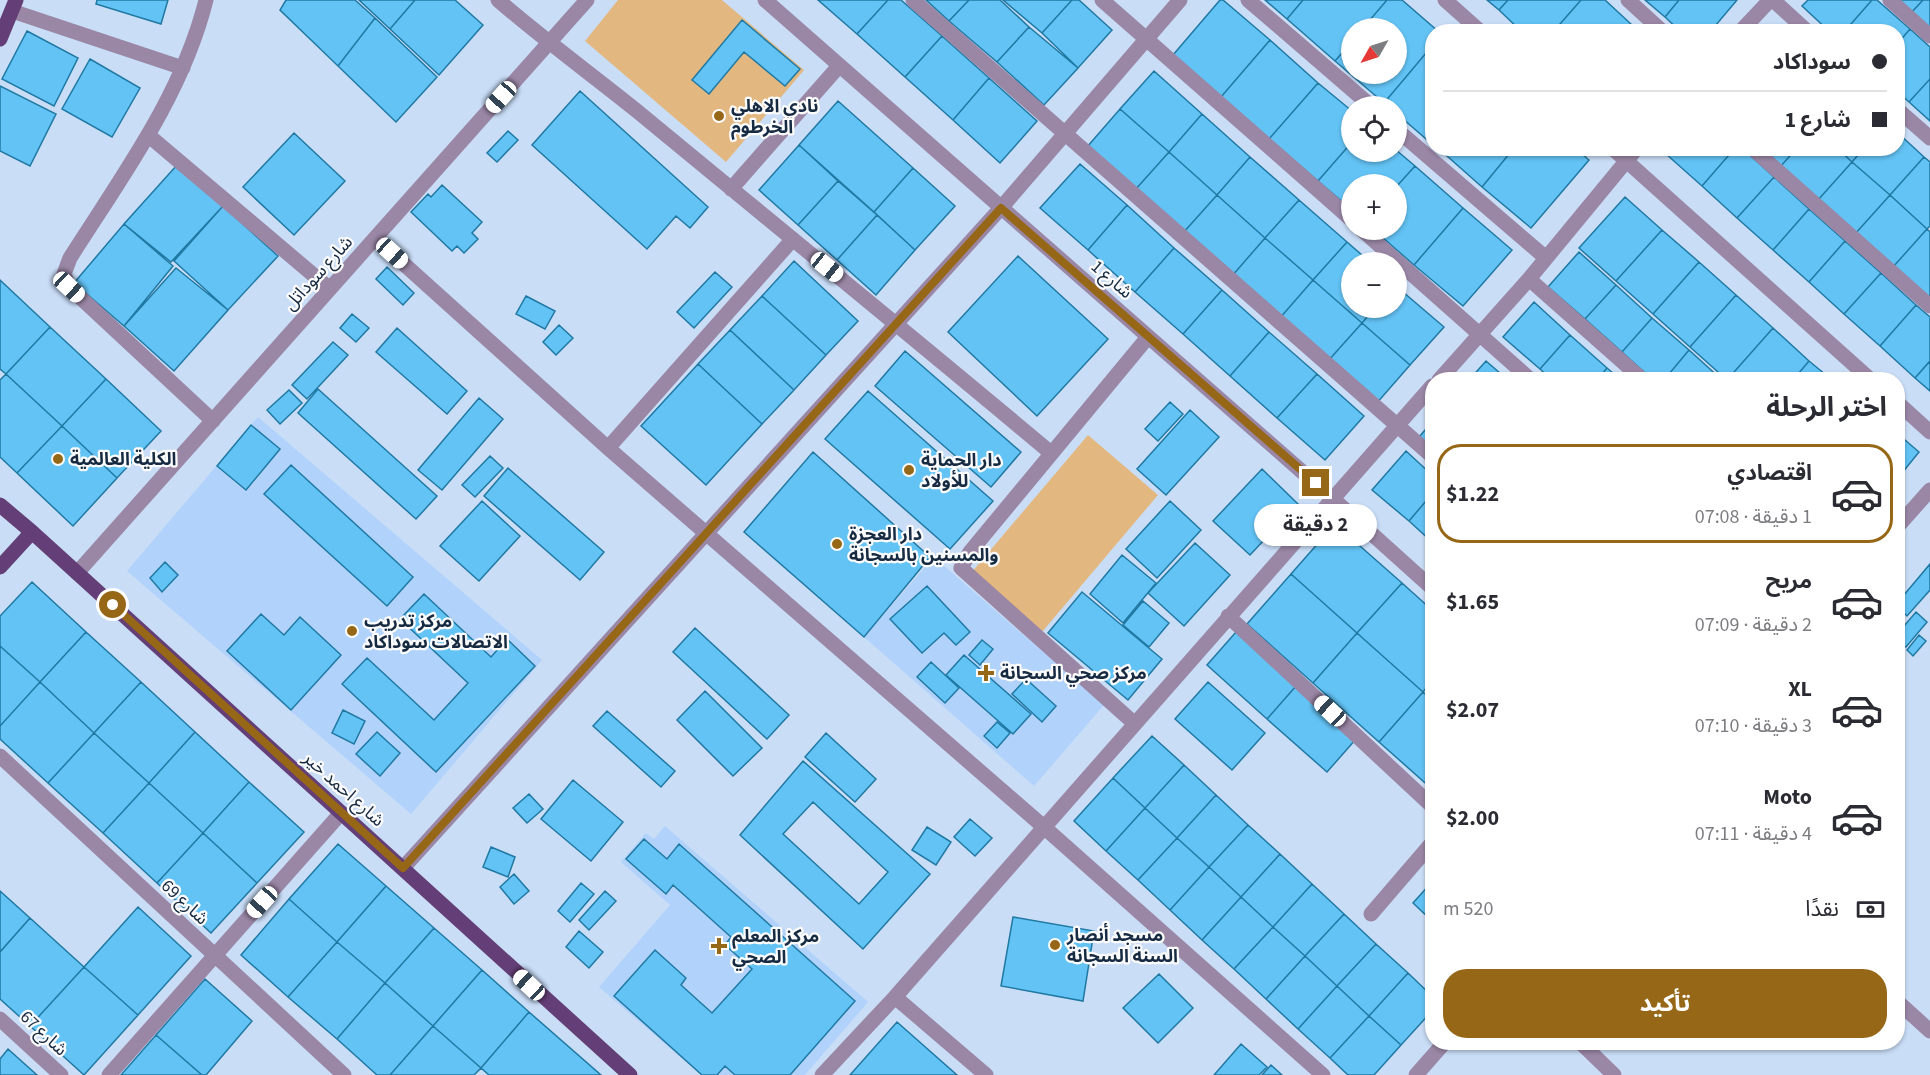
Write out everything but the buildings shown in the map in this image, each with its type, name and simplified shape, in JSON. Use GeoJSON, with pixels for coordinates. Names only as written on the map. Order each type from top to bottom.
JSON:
{"type":"FeatureCollection","features":[{"type":"Feature","properties":{"kind":"main road"},"geometry":{"type":"LineString","coordinates":[[0,39],[14,5]]}},
{"type":"Feature","properties":{"kind":"main road","name":"شارع احمد خير"},"geometry":{"type":"LineString","coordinates":[[0,505],[630,1075]]}},
{"type":"Feature","properties":{"kind":"main road"},"geometry":{"type":"LineString","coordinates":[[0,567],[32,532]]}},
{"type":"Feature","properties":{"kind":"street"},"geometry":{"type":"LineString","coordinates":[[206,0],[183,68],[148,135],[64,269],[65,280],[69,287],[213,421]]}},
{"type":"Feature","properties":{"kind":"street"},"geometry":{"type":"LineString","coordinates":[[498,0],[896,323],[1052,453]]}},
{"type":"Feature","properties":{"kind":"street","name":"شارع سوداتل"},"geometry":{"type":"LineString","coordinates":[[77,573],[587,0]]}},
{"type":"Feature","properties":{"kind":"street"},"geometry":{"type":"LineString","coordinates":[[913,0],[1425,450]]}},
{"type":"Feature","properties":{"kind":"street"},"geometry":{"type":"LineString","coordinates":[[1102,0],[1341,210]]}},
{"type":"Feature","properties":{"kind":"street"},"geometry":{"type":"LineString","coordinates":[[403,868],[1001,208],[1180,0]]}},
{"type":"Feature","properties":{"kind":"street"},"geometry":{"type":"LineString","coordinates":[[1248,0],[1359,96]]}},
{"type":"Feature","properties":{"kind":"street"},"geometry":{"type":"LineString","coordinates":[[1445,0],[1472,24]]}},
{"type":"Feature","properties":{"kind":"street"},"geometry":{"type":"LineString","coordinates":[[1628,0],[1654,24]]}},
{"type":"Feature","properties":{"kind":"street"},"geometry":{"type":"LineString","coordinates":[[1748,24],[1772,0],[1799,24]]}},
{"type":"Feature","properties":{"kind":"street"},"geometry":{"type":"LineString","coordinates":[[1890,0],[1930,36]]}},
{"type":"Feature","properties":{"kind":"street","name":"شارع 1"},"geometry":{"type":"LineString","coordinates":[[768,1],[1425,582]]}},
{"type":"Feature","properties":{"kind":"street"},"geometry":{"type":"LineString","coordinates":[[14,5],[183,68]]}},
{"type":"Feature","properties":{"kind":"street"},"geometry":{"type":"LineString","coordinates":[[731,189],[839,66]]}},
{"type":"Feature","properties":{"kind":"street"},"geometry":{"type":"LineString","coordinates":[[1905,116],[1930,138]]}},
{"type":"Feature","properties":{"kind":"street"},"geometry":{"type":"LineString","coordinates":[[148,135],[330,289]]}},
{"type":"Feature","properties":{"kind":"street"},"geometry":{"type":"LineString","coordinates":[[1407,138],[1425,154]]}},
{"type":"Feature","properties":{"kind":"street"},"geometry":{"type":"LineString","coordinates":[[1427,156],[1546,258]]}},
{"type":"Feature","properties":{"kind":"street"},"geometry":{"type":"LineString","coordinates":[[1621,156],[1862,372]]}},
{"type":"Feature","properties":{"kind":"street"},"geometry":{"type":"LineString","coordinates":[[1446,372],[1529,279],[1630,156]]}},
{"type":"Feature","properties":{"kind":"street"},"geometry":{"type":"LineString","coordinates":[[1761,156],[1930,306]]}},
{"type":"Feature","properties":{"kind":"street"},"geometry":{"type":"LineString","coordinates":[[375,238],[608,448],[1045,828],[1323,1075]]}},
{"type":"Feature","properties":{"kind":"street"},"geometry":{"type":"LineString","coordinates":[[608,448],[793,239]]}},
{"type":"Feature","properties":{"kind":"street"},"geometry":{"type":"LineString","coordinates":[[1373,240],[1522,372]]}},
{"type":"Feature","properties":{"kind":"street"},"geometry":{"type":"LineString","coordinates":[[1529,279],[1634,372]]}},
{"type":"Feature","properties":{"kind":"street"},"geometry":{"type":"LineString","coordinates":[[1135,724],[961,568],[970,552],[1148,337]]}},
{"type":"Feature","properties":{"kind":"street"},"geometry":{"type":"LineString","coordinates":[[822,1075],[895,997],[1045,828],[1228,616],[1425,394]]}},
{"type":"Feature","properties":{"kind":"street"},"geometry":{"type":"LineString","coordinates":[[1905,409],[1930,432]]}},
{"type":"Feature","properties":{"kind":"street"},"geometry":{"type":"LineString","coordinates":[[1905,518],[1930,490]]}},
{"type":"Feature","properties":{"kind":"street"},"geometry":{"type":"LineString","coordinates":[[1228,616],[1425,799]]}},
{"type":"Feature","properties":{"kind":"street","name":"شارع 69"},"geometry":{"type":"LineString","coordinates":[[0,756],[344,1075]]}},
{"type":"Feature","properties":{"kind":"street"},"geometry":{"type":"LineString","coordinates":[[109,1075],[341,813]]}},
{"type":"Feature","properties":{"kind":"street"},"geometry":{"type":"LineString","coordinates":[[1371,914],[1425,851]]}},
{"type":"Feature","properties":{"kind":"street"},"geometry":{"type":"LineString","coordinates":[[895,997],[986,1075]]}},
{"type":"Feature","properties":{"kind":"street"},"geometry":{"type":"LineString","coordinates":[[1905,1008],[1930,1031]]}},
{"type":"Feature","properties":{"kind":"street","name":"شارع 67"},"geometry":{"type":"LineString","coordinates":[[0,1019],[60,1075]]}},
{"type":"Feature","properties":{"kind":"street"},"geometry":{"type":"LineString","coordinates":[[1416,1075],[1438,1050]]}},
{"type":"Feature","properties":{"kind":"street"},"geometry":{"type":"LineString","coordinates":[[1588,1050],[1614,1075]]}},
{"type":"Feature","properties":{"kind":"shaded area","name":"نادي الاهلي الخرطوم"},"geometry":{"type":"Polygon","coordinates":[[[618,0],[722,0],[804,70],[726,162],[585,41],[618,0]]]}},
{"type":"Feature","properties":{"kind":"shaded area","name":"مركز تدريب الاتصالات سوداكاد"},"geometry":{"type":"Polygon","coordinates":[[[258,417],[542,660],[411,814],[127,571],[258,417]]]}},
{"type":"Feature","properties":{"kind":"shaded area"},"geometry":{"type":"Polygon","coordinates":[[[1088,435],[1158,495],[1042,632],[971,573],[1088,435]]]}},
{"type":"Feature","properties":{"kind":"shaded area","name":"مركز صحي السجانة"},"geometry":{"type":"Polygon","coordinates":[[[934,557],[1104,705],[1034,786],[864,637],[934,557]]]}},
{"type":"Feature","properties":{"kind":"shaded area","name":"مركز المعلم الصحي"},"geometry":{"type":"Polygon","coordinates":[[[665,826],[868,1002],[805,1075],[701,1075],[599,987],[670,905],[621,862],[646,833],[654,839],[665,826]]]}},
{"type":"Feature","properties":{"kind":"place","name":"نادي الاهلي الخرطوم"},"geometry":{"type":"Point","coordinates":[719,116]}},
{"type":"Feature","properties":{"kind":"place","name":"الكلية العالمية"},"geometry":{"type":"Point","coordinates":[58,459]}},
{"type":"Feature","properties":{"kind":"place","name":"دار الحماية للأولاد"},"geometry":{"type":"Point","coordinates":[909,470]}},
{"type":"Feature","properties":{"kind":"place","name":"دار العجزة والمسنين بالسجانة"},"geometry":{"type":"Point","coordinates":[837,544]}},
{"type":"Feature","properties":{"kind":"place","name":"مركز تدريب الاتصالات سوداكاد"},"geometry":{"type":"Point","coordinates":[352,631]}},
{"type":"Feature","properties":{"kind":"place","name":"مركز صحي السجانة"},"geometry":{"type":"Point","coordinates":[986,673]}},
{"type":"Feature","properties":{"kind":"place","name":"مسجد أنصار السنة السجانة"},"geometry":{"type":"Point","coordinates":[1055,945]}},
{"type":"Feature","properties":{"kind":"place","name":"مركز المعلم الصحي"},"geometry":{"type":"Point","coordinates":[719,946]}},
{"type":"Feature","properties":{"kind":"route"},"geometry":{"type":"LineString","coordinates":[[113,605],[403,868],[1001,208],[1316,483]]}}]}
